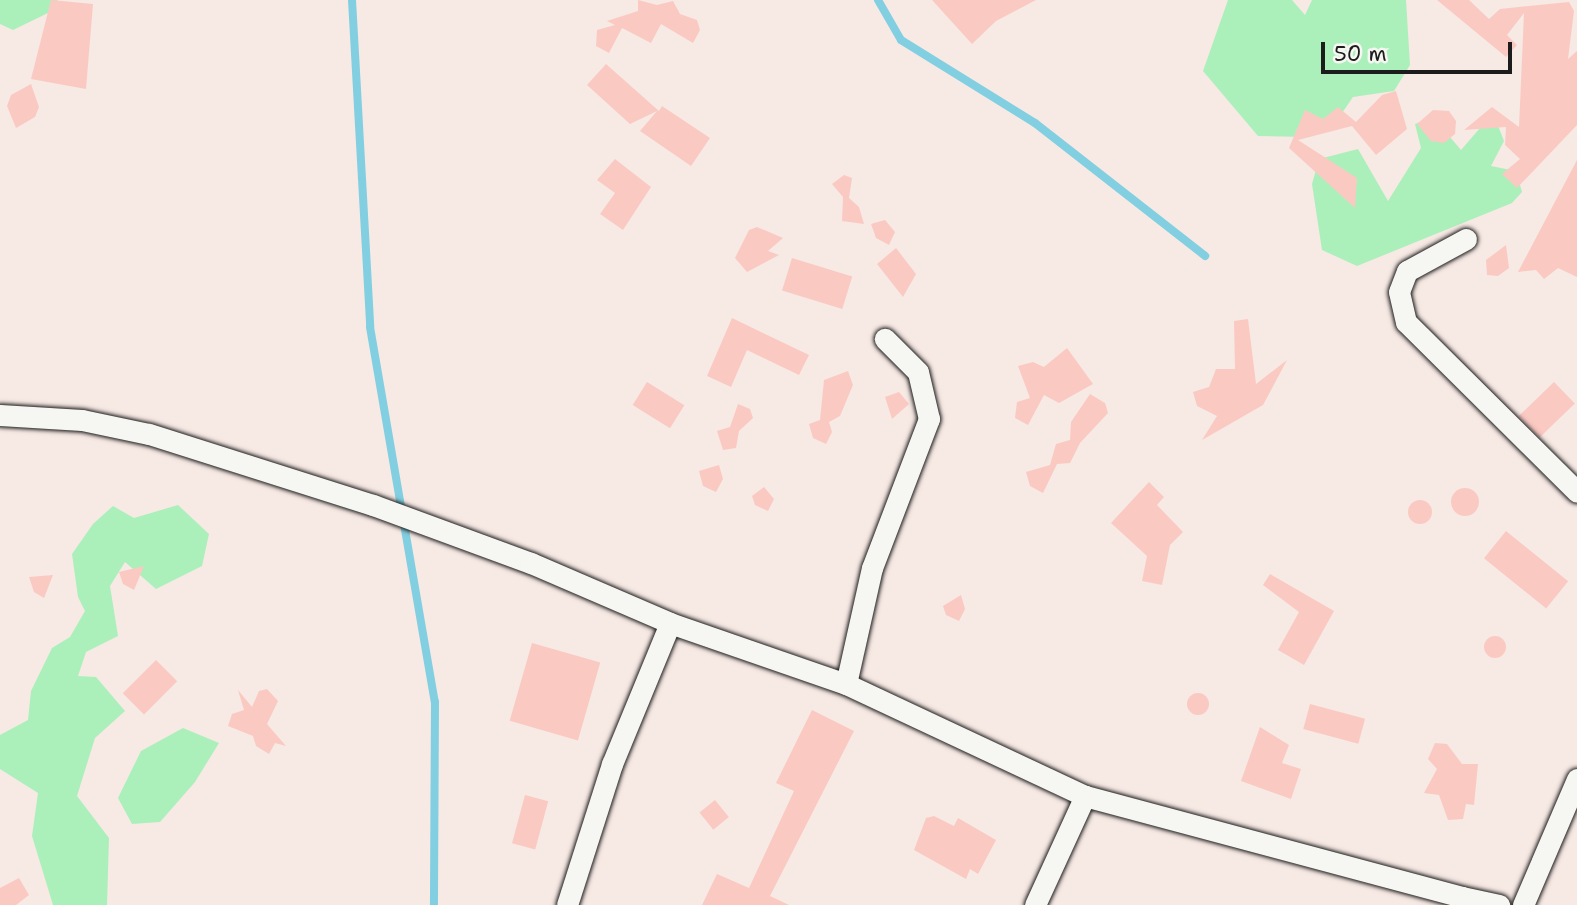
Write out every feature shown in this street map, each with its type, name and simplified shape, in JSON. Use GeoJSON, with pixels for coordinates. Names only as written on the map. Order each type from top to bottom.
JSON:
{"type":"FeatureCollection","features":[{"type":"Feature","properties":{"kind":"street"},"geometry":{"type":"LineString","coordinates":[[1466,240],[1408,271],[1399,292],[1406,322],[1577,492]]}},
{"type":"Feature","properties":{"kind":"street"},"geometry":{"type":"LineString","coordinates":[[846,684],[872,568],[929,419],[918,372],[885,339]]}},
{"type":"Feature","properties":{"kind":"street"},"geometry":{"type":"LineString","coordinates":[[0,415],[82,420],[149,434],[373,505],[531,563],[670,623],[846,684],[1085,796],[1464,901],[1499,905]]}},
{"type":"Feature","properties":{"kind":"street"},"geometry":{"type":"LineString","coordinates":[[567,905],[612,764],[670,623]]}},
{"type":"Feature","properties":{"kind":"street"},"geometry":{"type":"LineString","coordinates":[[1523,905],[1577,779]]}},
{"type":"Feature","properties":{"kind":"street"},"geometry":{"type":"LineString","coordinates":[[1035,905],[1085,796]]}},
{"type":"Feature","properties":{"kind":"green space"},"geometry":{"type":"Polygon","coordinates":[[[0,0],[58,0],[50,12],[13,30],[0,24],[0,0]]]}},
{"type":"Feature","properties":{"kind":"green space"},"geometry":{"type":"Polygon","coordinates":[[[1228,0],[1292,0],[1305,15],[1312,0],[1406,0],[1410,65],[1394,91],[1353,97],[1342,113],[1307,137],[1258,136],[1203,71],[1228,0]]]}},
{"type":"Feature","properties":{"kind":"green space"},"geometry":{"type":"Polygon","coordinates":[[[1493,113],[1504,141],[1491,166],[1516,171],[1522,192],[1512,203],[1357,266],[1322,250],[1312,184],[1319,159],[1358,149],[1388,201],[1421,148],[1415,124],[1433,117],[1461,150],[1493,113]]]}},
{"type":"Feature","properties":{"kind":"green space"},"geometry":{"type":"Polygon","coordinates":[[[178,505],[209,534],[202,566],[156,589],[125,562],[110,586],[118,636],[86,652],[78,676],[96,677],[125,711],[95,738],[77,796],[109,838],[107,905],[53,905],[32,836],[38,793],[0,769],[0,735],[28,720],[31,691],[52,648],[70,637],[85,611],[78,597],[72,554],[93,524],[113,506],[134,518],[178,505]]]}},
{"type":"Feature","properties":{"kind":"green space"},"geometry":{"type":"Polygon","coordinates":[[[183,728],[219,743],[195,782],[160,822],[132,824],[118,798],[141,751],[183,728]]]}},
{"type":"Feature","properties":{"kind":"building"},"geometry":{"type":"Polygon","coordinates":[[[51,0],[93,4],[86,89],[31,79],[51,0]]]}},
{"type":"Feature","properties":{"kind":"building"},"geometry":{"type":"Polygon","coordinates":[[[638,0],[657,5],[673,1],[680,14],[697,20],[700,30],[693,43],[661,24],[651,43],[622,28],[609,53],[596,46],[597,30],[615,25],[607,21],[638,11],[638,0]]]}},
{"type":"Feature","properties":{"kind":"building"},"geometry":{"type":"Polygon","coordinates":[[[932,0],[1036,0],[996,21],[972,44],[932,0]]]}},
{"type":"Feature","properties":{"kind":"building"},"geometry":{"type":"Polygon","coordinates":[[[1437,0],[1469,0],[1489,19],[1500,9],[1569,2],[1574,11],[1568,59],[1577,51],[1577,125],[1517,188],[1502,174],[1520,159],[1505,145],[1506,127],[1464,130],[1492,107],[1519,127],[1524,13],[1507,35],[1517,45],[1506,57],[1437,0]]]}},
{"type":"Feature","properties":{"kind":"building"},"geometry":{"type":"Polygon","coordinates":[[[606,64],[659,111],[662,106],[710,138],[691,166],[640,131],[657,111],[630,124],[587,85],[606,64]]]}},
{"type":"Feature","properties":{"kind":"building"},"geometry":{"type":"Polygon","coordinates":[[[31,84],[39,107],[35,117],[16,128],[7,106],[11,95],[31,84]]]}},
{"type":"Feature","properties":{"kind":"building"},"geometry":{"type":"Polygon","coordinates":[[[1396,91],[1407,129],[1376,155],[1352,126],[1298,140],[1357,178],[1355,208],[1289,148],[1305,110],[1323,119],[1338,107],[1356,122],[1382,95],[1396,91]]]}},
{"type":"Feature","properties":{"kind":"building"},"geometry":{"type":"Polygon","coordinates":[[[1433,110],[1449,111],[1456,121],[1455,134],[1444,143],[1431,141],[1417,124],[1433,110]]]}},
{"type":"Feature","properties":{"kind":"building"},"geometry":{"type":"Polygon","coordinates":[[[615,159],[651,187],[623,230],[600,214],[615,193],[597,180],[615,159]]]}},
{"type":"Feature","properties":{"kind":"building"},"geometry":{"type":"Polygon","coordinates":[[[1577,160],[1577,277],[1558,268],[1544,279],[1536,270],[1518,272],[1577,160]]]}},
{"type":"Feature","properties":{"kind":"building"},"geometry":{"type":"Polygon","coordinates":[[[844,175],[852,178],[849,198],[859,207],[864,224],[842,221],[843,197],[832,184],[844,175]]]}},
{"type":"Feature","properties":{"kind":"building"},"geometry":{"type":"Polygon","coordinates":[[[885,220],[895,232],[889,245],[876,238],[871,224],[885,220]]]}},
{"type":"Feature","properties":{"kind":"building"},"geometry":{"type":"Polygon","coordinates":[[[757,227],[783,238],[768,251],[779,255],[747,272],[735,258],[749,230],[757,227]]]}},
{"type":"Feature","properties":{"kind":"building"},"geometry":{"type":"Polygon","coordinates":[[[1506,245],[1509,268],[1498,276],[1487,275],[1486,260],[1506,245]]]}},
{"type":"Feature","properties":{"kind":"building"},"geometry":{"type":"Polygon","coordinates":[[[896,248],[916,274],[903,297],[877,264],[896,248]]]}},
{"type":"Feature","properties":{"kind":"building"},"geometry":{"type":"Polygon","coordinates":[[[792,258],[852,276],[842,309],[782,291],[792,258]]]}},
{"type":"Feature","properties":{"kind":"building"},"geometry":{"type":"Polygon","coordinates":[[[732,318],[809,355],[799,375],[747,350],[731,387],[707,376],[732,318]]]}},
{"type":"Feature","properties":{"kind":"building"},"geometry":{"type":"Polygon","coordinates":[[[1248,319],[1256,384],[1287,360],[1263,405],[1202,440],[1217,416],[1197,406],[1193,392],[1209,387],[1216,369],[1235,369],[1234,321],[1248,319]]]}},
{"type":"Feature","properties":{"kind":"building"},"geometry":{"type":"Polygon","coordinates":[[[1067,348],[1093,384],[1059,403],[1044,395],[1028,425],[1015,418],[1017,402],[1030,398],[1018,366],[1033,362],[1044,367],[1067,348]]]}},
{"type":"Feature","properties":{"kind":"building"},"geometry":{"type":"Polygon","coordinates":[[[848,371],[853,385],[840,416],[829,422],[832,432],[826,444],[813,438],[809,424],[820,420],[824,380],[848,371]]]}},
{"type":"Feature","properties":{"kind":"building"},"geometry":{"type":"Polygon","coordinates":[[[647,382],[684,405],[670,428],[633,405],[647,382]]]}},
{"type":"Feature","properties":{"kind":"building"},"geometry":{"type":"Polygon","coordinates":[[[1554,382],[1575,404],[1540,438],[1519,416],[1554,382]]]}},
{"type":"Feature","properties":{"kind":"building"},"geometry":{"type":"Polygon","coordinates":[[[899,392],[909,404],[892,419],[885,397],[899,392]]]}},
{"type":"Feature","properties":{"kind":"building"},"geometry":{"type":"Polygon","coordinates":[[[1090,394],[1105,403],[1108,413],[1080,443],[1070,463],[1057,464],[1043,493],[1030,486],[1026,472],[1050,465],[1056,444],[1070,440],[1071,422],[1090,394]]]}},
{"type":"Feature","properties":{"kind":"building"},"geometry":{"type":"Polygon","coordinates":[[[738,404],[750,409],[753,418],[739,431],[736,448],[723,450],[717,431],[730,427],[738,404]]]}},
{"type":"Feature","properties":{"kind":"building"},"geometry":{"type":"Polygon","coordinates":[[[719,465],[723,479],[716,492],[703,486],[699,471],[719,465]]]}},
{"type":"Feature","properties":{"kind":"building"},"geometry":{"type":"Polygon","coordinates":[[[1149,482],[1164,497],[1157,505],[1183,532],[1170,545],[1162,585],[1142,581],[1147,556],[1111,523],[1149,482]]]}},
{"type":"Feature","properties":{"kind":"building"},"geometry":{"type":"Polygon","coordinates":[[[764,487],[774,499],[768,511],[755,505],[752,496],[764,487]]]}},
{"type":"Feature","properties":{"kind":"building"},"geometry":{"type":"Polygon","coordinates":[[[1465,488],[1475,492],[1479,502],[1475,512],[1465,516],[1455,512],[1451,502],[1455,492],[1465,488]]]}},
{"type":"Feature","properties":{"kind":"building"},"geometry":{"type":"Polygon","coordinates":[[[1420,500],[1429,503],[1432,512],[1429,521],[1420,524],[1411,521],[1408,512],[1411,503],[1420,500]]]}},
{"type":"Feature","properties":{"kind":"building"},"geometry":{"type":"Polygon","coordinates":[[[1506,531],[1568,581],[1546,609],[1484,558],[1506,531]]]}},
{"type":"Feature","properties":{"kind":"building"},"geometry":{"type":"Polygon","coordinates":[[[144,566],[134,590],[123,584],[119,572],[144,566]]]}},
{"type":"Feature","properties":{"kind":"building"},"geometry":{"type":"Polygon","coordinates":[[[1270,574],[1334,611],[1304,665],[1278,650],[1299,612],[1263,585],[1270,574]]]}},
{"type":"Feature","properties":{"kind":"building"},"geometry":{"type":"Polygon","coordinates":[[[53,575],[44,598],[34,592],[29,577],[53,575]]]}},
{"type":"Feature","properties":{"kind":"building"},"geometry":{"type":"Polygon","coordinates":[[[961,595],[965,609],[959,621],[946,615],[943,606],[961,595]]]}},
{"type":"Feature","properties":{"kind":"building"},"geometry":{"type":"Polygon","coordinates":[[[1491,636],[1499,636],[1506,643],[1506,651],[1499,658],[1491,658],[1484,651],[1484,643],[1491,636]]]}},
{"type":"Feature","properties":{"kind":"building"},"geometry":{"type":"Polygon","coordinates":[[[532,643],[600,663],[578,740],[510,721],[532,643]]]}},
{"type":"Feature","properties":{"kind":"building"},"geometry":{"type":"Polygon","coordinates":[[[156,660],[177,681],[144,714],[123,693],[156,660]]]}},
{"type":"Feature","properties":{"kind":"building"},"geometry":{"type":"Polygon","coordinates":[[[267,689],[278,701],[267,724],[286,746],[275,743],[269,754],[256,746],[253,736],[228,726],[232,714],[244,710],[238,690],[252,707],[259,691],[267,689]]]}},
{"type":"Feature","properties":{"kind":"building"},"geometry":{"type":"Polygon","coordinates":[[[1198,693],[1206,696],[1209,704],[1206,712],[1198,715],[1190,712],[1187,704],[1190,696],[1198,693]]]}},
{"type":"Feature","properties":{"kind":"building"},"geometry":{"type":"Polygon","coordinates":[[[1310,704],[1365,719],[1358,744],[1303,729],[1310,704]]]}},
{"type":"Feature","properties":{"kind":"building"},"geometry":{"type":"Polygon","coordinates":[[[812,710],[854,731],[770,896],[789,905],[702,905],[717,874],[749,888],[794,791],[776,783],[812,710]]]}},
{"type":"Feature","properties":{"kind":"building"},"geometry":{"type":"Polygon","coordinates":[[[1260,727],[1289,745],[1282,763],[1301,769],[1291,799],[1241,781],[1260,727]]]}},
{"type":"Feature","properties":{"kind":"building"},"geometry":{"type":"Polygon","coordinates":[[[1435,743],[1447,744],[1462,764],[1478,764],[1474,805],[1466,804],[1463,819],[1448,820],[1439,795],[1424,793],[1437,769],[1428,759],[1435,743]]]}},
{"type":"Feature","properties":{"kind":"building"},"geometry":{"type":"Polygon","coordinates":[[[525,795],[548,801],[535,850],[512,843],[525,795]]]}},
{"type":"Feature","properties":{"kind":"building"},"geometry":{"type":"Polygon","coordinates":[[[715,800],[729,817],[713,830],[699,813],[715,800]]]}},
{"type":"Feature","properties":{"kind":"building"},"geometry":{"type":"Polygon","coordinates":[[[934,816],[954,826],[958,818],[996,840],[978,874],[970,869],[966,879],[914,850],[926,818],[934,816]]]}},
{"type":"Feature","properties":{"kind":"building"},"geometry":{"type":"Polygon","coordinates":[[[19,878],[29,895],[16,905],[0,905],[0,888],[19,878]]]}},
{"type":"Feature","properties":{"kind":"waterway"},"geometry":{"type":"LineString","coordinates":[[352,0],[370,327],[435,702],[434,905]]}},
{"type":"Feature","properties":{"kind":"waterway"},"geometry":{"type":"LineString","coordinates":[[878,0],[901,40],[1035,123],[1205,256]]}}]}
